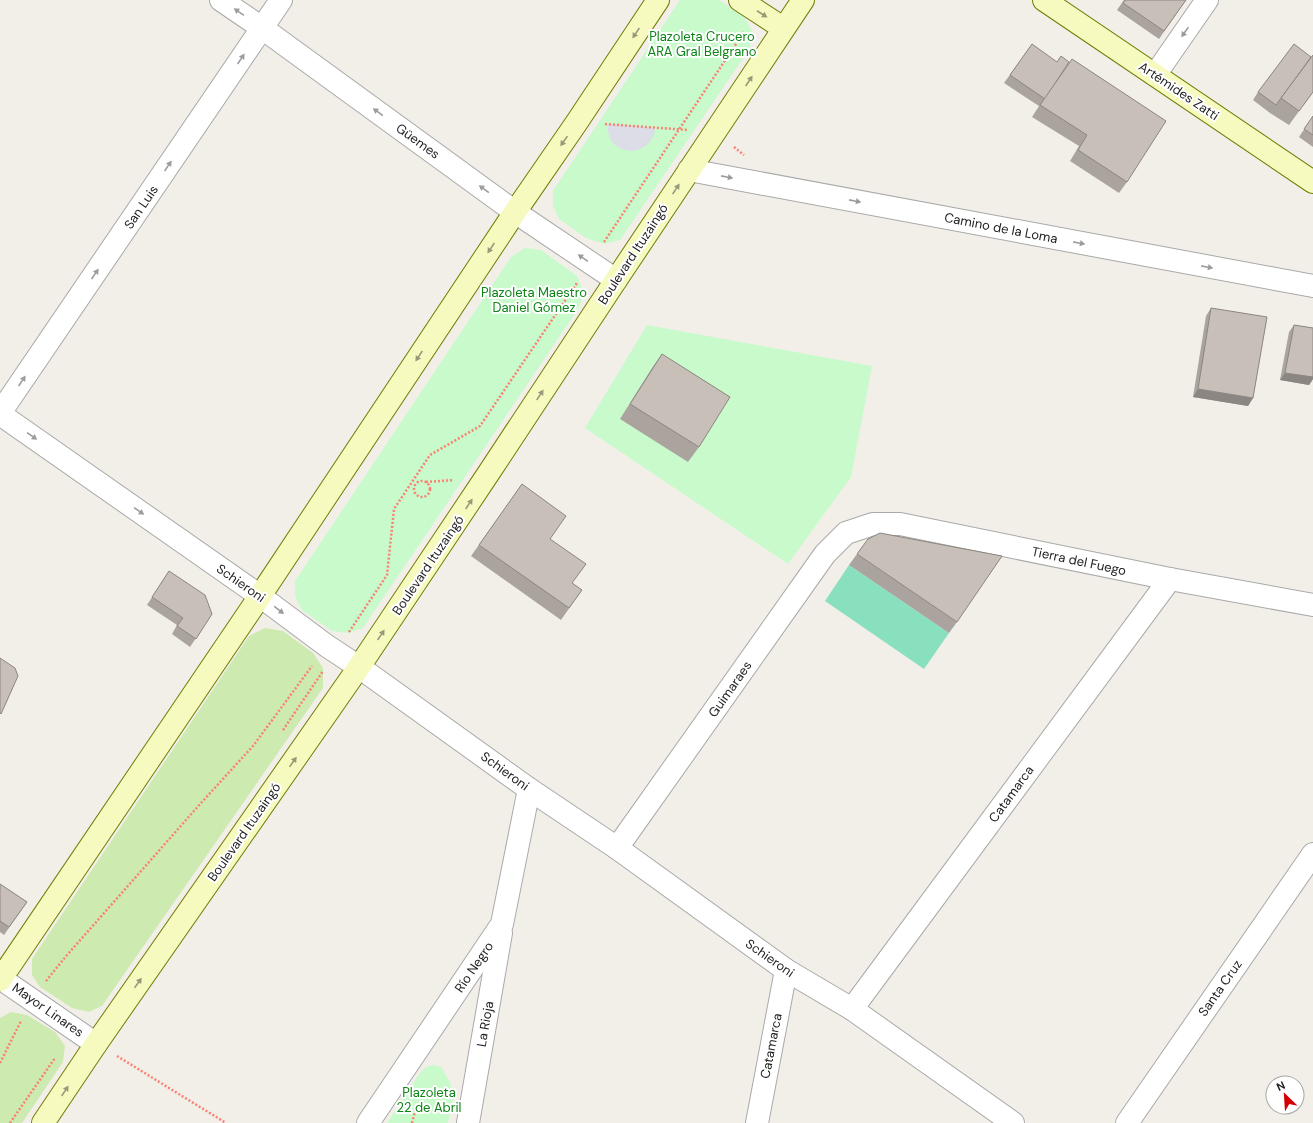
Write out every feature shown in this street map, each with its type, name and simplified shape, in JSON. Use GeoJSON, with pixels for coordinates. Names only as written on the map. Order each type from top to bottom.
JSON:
{"type":"FeatureCollection","features":[{"type":"Feature","properties":{"kind":"main road"},"geometry":{"type":"LineString","coordinates":[[0,978],[260,596],[658,0]]}},
{"type":"Feature","properties":{"kind":"main road"},"geometry":{"type":"LineString","coordinates":[[740,0],[783,28]]}},
{"type":"Feature","properties":{"kind":"main road","name":"Boulevard Ituzaingó"},"geometry":{"type":"LineString","coordinates":[[43,1123],[96,1044],[359,667],[803,0]]}},
{"type":"Feature","properties":{"kind":"main road","name":"Artémides Zatti"},"geometry":{"type":"LineString","coordinates":[[1044,0],[1313,182]]}},
{"type":"Feature","properties":{"kind":"street","name":"Güemes"},"geometry":{"type":"LineString","coordinates":[[222,0],[515,212],[616,280]]}},
{"type":"Feature","properties":{"kind":"street","name":"San Luis"},"geometry":{"type":"LineString","coordinates":[[0,414],[281,0]]}},
{"type":"Feature","properties":{"kind":"street"},"geometry":{"type":"LineString","coordinates":[[1155,75],[1207,0]]}},
{"type":"Feature","properties":{"kind":"street","name":"Camino de la Loma"},"geometry":{"type":"LineString","coordinates":[[689,170],[1313,286]]}},
{"type":"Feature","properties":{"kind":"street","name":"Schieroni"},"geometry":{"type":"LineString","coordinates":[[0,414],[260,596],[331,649],[359,667],[529,789],[617,848],[786,970],[852,1009],[1013,1123]]}},
{"type":"Feature","properties":{"kind":"street","name":"Tierra del Fuego"},"geometry":{"type":"LineString","coordinates":[[846,533],[872,524],[900,524],[1170,579],[1313,605]]}},
{"type":"Feature","properties":{"kind":"street","name":"Guimaraes"},"geometry":{"type":"LineString","coordinates":[[617,848],[825,554],[846,533]]}},
{"type":"Feature","properties":{"kind":"street","name":"Catamarca"},"geometry":{"type":"LineString","coordinates":[[852,1009],[1170,579]]}},
{"type":"Feature","properties":{"kind":"street","name":"Río Negro"},"geometry":{"type":"LineString","coordinates":[[368,1123],[502,924],[529,789]]}},
{"type":"Feature","properties":{"kind":"street","name":"Santa Cruz"},"geometry":{"type":"LineString","coordinates":[[1127,1123],[1313,854]]}},
{"type":"Feature","properties":{"kind":"street","name":"La Rioja"},"geometry":{"type":"LineString","coordinates":[[468,1123],[502,924]]}},
{"type":"Feature","properties":{"kind":"street","name":"Catamarca"},"geometry":{"type":"LineString","coordinates":[[757,1123],[786,970]]}},
{"type":"Feature","properties":{"kind":"street","name":"Mayor Linares"},"geometry":{"type":"LineString","coordinates":[[0,978],[96,1044]]}},
{"type":"Feature","properties":{"kind":"path"},"geometry":{"type":"LineString","coordinates":[[0,1063],[32,999],[67,955],[253,746],[388,575],[394,509],[430,455],[480,426],[758,12]]}},
{"type":"Feature","properties":{"kind":"path"},"geometry":{"type":"LineString","coordinates":[[577,122],[715,132]]}},
{"type":"Feature","properties":{"kind":"path"},"geometry":{"type":"LineString","coordinates":[[423,481],[428,484],[429,492],[425,496],[420,497],[414,492],[414,487],[418,482],[423,481]]}},
{"type":"Feature","properties":{"kind":"path"},"geometry":{"type":"LineString","coordinates":[[279,735],[331,649]]}},
{"type":"Feature","properties":{"kind":"path"},"geometry":{"type":"LineString","coordinates":[[10,1123],[75,1029]]}},
{"type":"Feature","properties":{"kind":"path"},"geometry":{"type":"LineString","coordinates":[[96,1044],[226,1123]]}},
{"type":"Feature","properties":{"kind":"path"},"geometry":{"type":"LineString","coordinates":[[412,1123],[416,1108]]}},
{"type":"Feature","properties":{"kind":"green space","name":"Plazoleta Crucero ARA Gral Belgrano"},"geometry":{"type":"Polygon","coordinates":[[[680,0],[719,0],[742,15],[752,30],[750,48],[620,240],[604,244],[586,238],[559,219],[553,206],[553,191],[680,0]]]}},
{"type":"Feature","properties":{"kind":"green space","name":"Plazoleta Maestro Daniel Gómez"},"geometry":{"type":"Polygon","coordinates":[[[525,248],[541,250],[577,276],[583,291],[580,306],[363,628],[348,633],[332,631],[302,610],[295,596],[295,581],[511,257],[525,248]]]}},
{"type":"Feature","properties":{"kind":"green space"},"geometry":{"type":"Polygon","coordinates":[[[647,325],[872,366],[851,477],[788,564],[585,428],[647,325]]]}},
{"type":"Feature","properties":{"kind":"green space"},"geometry":{"type":"Polygon","coordinates":[[[849,565],[949,633],[924,669],[825,601],[849,565]]]}},
{"type":"Feature","properties":{"kind":"green space"},"geometry":{"type":"Polygon","coordinates":[[[265,628],[283,631],[313,653],[323,668],[323,688],[102,1006],[89,1012],[72,1008],[40,987],[32,975],[32,959],[249,636],[265,628]]]}},
{"type":"Feature","properties":{"kind":"green space"},"geometry":{"type":"Polygon","coordinates":[[[11,1012],[27,1015],[55,1032],[65,1046],[63,1062],[22,1123],[0,1123],[0,1018],[11,1012]]]}},
{"type":"Feature","properties":{"kind":"green space","name":"Plazoleta 22 de Abril"},"geometry":{"type":"Polygon","coordinates":[[[434,1065],[441,1067],[450,1082],[453,1100],[448,1123],[387,1123],[420,1073],[426,1067],[434,1065]]]}},
{"type":"Feature","properties":{"kind":"shaded area"},"geometry":{"type":"Polygon","coordinates":[[[608,124],[655,128],[654,135],[650,142],[644,147],[629,151],[621,149],[610,139],[608,124]]]}},
{"type":"Feature","properties":{"kind":"building"},"geometry":{"type":"Polygon","coordinates":[[[1125,0],[1186,0],[1164,31],[1123,3],[1125,0]]]}},
{"type":"Feature","properties":{"kind":"building"},"geometry":{"type":"Polygon","coordinates":[[[1032,44],[1057,62],[1061,56],[1069,62],[1045,99],[1010,75],[1032,44]]]}},
{"type":"Feature","properties":{"kind":"building"},"geometry":{"type":"Polygon","coordinates":[[[1294,44],[1311,57],[1276,105],[1258,92],[1294,44]]]}},
{"type":"Feature","properties":{"kind":"building"},"geometry":{"type":"Polygon","coordinates":[[[1313,55],[1313,92],[1299,111],[1281,98],[1313,55]]]}},
{"type":"Feature","properties":{"kind":"building"},"geometry":{"type":"Polygon","coordinates":[[[1072,59],[1166,121],[1127,182],[1078,150],[1087,135],[1040,105],[1072,59]]]}},
{"type":"Feature","properties":{"kind":"building"},"geometry":{"type":"Polygon","coordinates":[[[1313,116],[1313,135],[1304,129],[1313,116]]]}},
{"type":"Feature","properties":{"kind":"building"},"geometry":{"type":"Polygon","coordinates":[[[1211,308],[1267,317],[1253,398],[1198,389],[1211,308]]]}},
{"type":"Feature","properties":{"kind":"building"},"geometry":{"type":"Polygon","coordinates":[[[1294,325],[1313,328],[1313,377],[1285,373],[1294,325]]]}},
{"type":"Feature","properties":{"kind":"building"},"geometry":{"type":"Polygon","coordinates":[[[662,354],[730,397],[699,447],[630,404],[662,354]]]}},
{"type":"Feature","properties":{"kind":"building"},"geometry":{"type":"Polygon","coordinates":[[[522,484],[566,516],[550,539],[586,564],[572,583],[582,590],[569,608],[479,545],[522,484]]]}},
{"type":"Feature","properties":{"kind":"building"},"geometry":{"type":"Polygon","coordinates":[[[880,533],[1002,556],[957,622],[857,554],[868,539],[880,533]]]}},
{"type":"Feature","properties":{"kind":"building"},"geometry":{"type":"Polygon","coordinates":[[[169,571],[205,595],[212,614],[196,639],[177,626],[183,618],[152,597],[169,571]]]}},
{"type":"Feature","properties":{"kind":"building"},"geometry":{"type":"Polygon","coordinates":[[[0,658],[15,668],[18,676],[1,714],[0,713],[0,658]]]}},
{"type":"Feature","properties":{"kind":"building"},"geometry":{"type":"Polygon","coordinates":[[[0,884],[27,902],[9,927],[0,921],[0,884]]]}}]}
